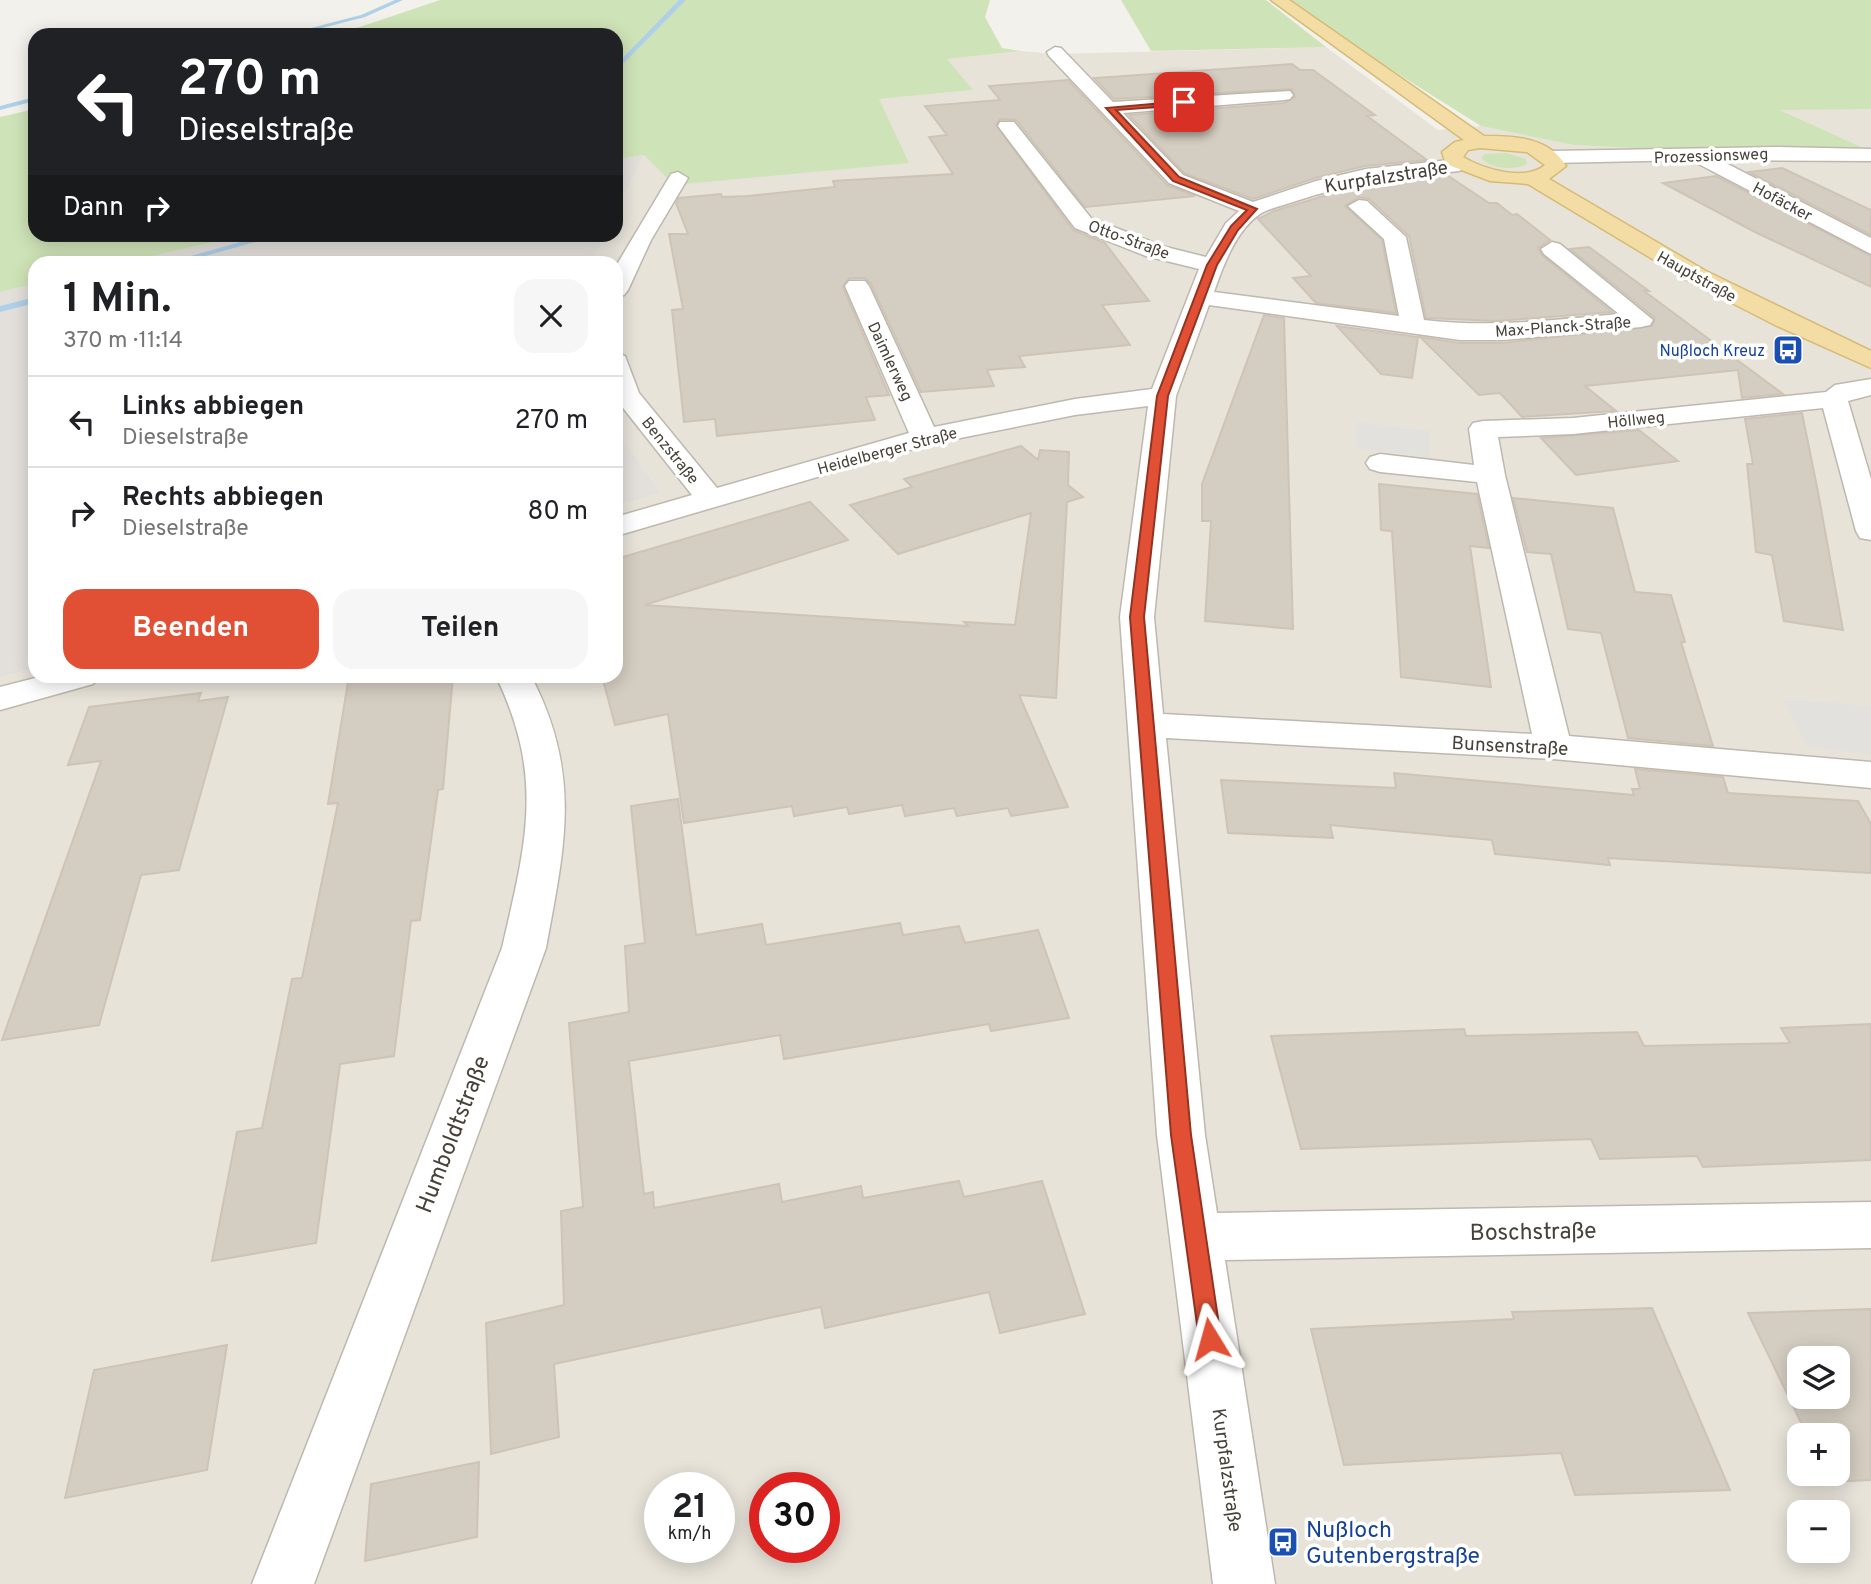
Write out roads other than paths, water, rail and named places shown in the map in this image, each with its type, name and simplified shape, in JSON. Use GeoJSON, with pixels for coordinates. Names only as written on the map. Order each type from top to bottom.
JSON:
{"type":"FeatureCollection","features":[{"type":"Feature","properties":{"kind":"main road"},"geometry":{"type":"LineString","coordinates":[[1279,0],[1480,142]]}},
{"type":"Feature","properties":{"kind":"main road"},"geometry":{"type":"LineString","coordinates":[[1459,164],[1453,160],[1452,152],[1462,146],[1480,142],[1521,145],[1556,162],[1555,170],[1532,177]]}},
{"type":"Feature","properties":{"kind":"main road","name":"Hauptstraße"},"geometry":{"type":"LineString","coordinates":[[1459,164],[1486,174],[1532,177],[1594,218],[1729,294],[1871,360]]}},
{"type":"Feature","properties":{"kind":"street"},"geometry":{"type":"LineString","coordinates":[[1055,52],[1176,179],[1253,209]]}},
{"type":"Feature","properties":{"kind":"street"},"geometry":{"type":"LineString","coordinates":[[1110,108],[1284,95]]}},
{"type":"Feature","properties":{"kind":"street","name":"Otto-Straße"},"geometry":{"type":"LineString","coordinates":[[1007,126],[1083,223],[1154,251],[1212,265]]}},
{"type":"Feature","properties":{"kind":"street","name":"Hofäcker"},"geometry":{"type":"LineString","coordinates":[[1695,155],[1871,247]]}},
{"type":"Feature","properties":{"kind":"street","name":"Prozessionsweg"},"geometry":{"type":"LineString","coordinates":[[1552,158],[1871,155]]}},
{"type":"Feature","properties":{"kind":"street","name":"Kurpfalzstraße"},"geometry":{"type":"LineString","coordinates":[[1244,1584],[1181,1135],[1137,617],[1163,396],[1212,265],[1234,228],[1253,209],[1323,185],[1366,175],[1459,164]]}},
{"type":"Feature","properties":{"kind":"street"},"geometry":{"type":"LineString","coordinates":[[623,275],[640,240],[678,178]]}},
{"type":"Feature","properties":{"kind":"street"},"geometry":{"type":"LineString","coordinates":[[1359,206],[1395,237],[1413,325]]}},
{"type":"Feature","properties":{"kind":"street","name":"Max-Planck-Straße"},"geometry":{"type":"LineString","coordinates":[[1200,297],[1460,331],[1502,332],[1641,320],[1552,249]]}},
{"type":"Feature","properties":{"kind":"street","name":"Daimlerweg"},"geometry":{"type":"LineString","coordinates":[[857,286],[925,437]]}},
{"type":"Feature","properties":{"kind":"street","name":"Benzstraße"},"geometry":{"type":"LineString","coordinates":[[623,384],[626,394],[711,500]]}},
{"type":"Feature","properties":{"kind":"street"},"geometry":{"type":"LineString","coordinates":[[1871,387],[1844,391],[1834,399],[1871,531]]}},
{"type":"Feature","properties":{"kind":"street","name":"Heidelberger Straße"},"geometry":{"type":"LineString","coordinates":[[623,525],[925,437],[1075,407],[1163,396]]}},
{"type":"Feature","properties":{"kind":"street","name":"Höllweg"},"geometry":{"type":"LineString","coordinates":[[1553,747],[1490,475],[1483,429],[1573,426],[1834,399]]}},
{"type":"Feature","properties":{"kind":"street"},"geometry":{"type":"LineString","coordinates":[[1380,463],[1490,475]]}},
{"type":"Feature","properties":{"kind":"street"},"geometry":{"type":"LineString","coordinates":[[0,699],[56,683]]}},
{"type":"Feature","properties":{"kind":"street","name":"Humboldtstraße"},"geometry":{"type":"LineString","coordinates":[[283,1584],[524,948],[546,837],[545,751],[533,707],[518,683]]}},
{"type":"Feature","properties":{"kind":"street","name":"Bunsenstraße"},"geometry":{"type":"LineString","coordinates":[[1147,725],[1553,747],[1871,775]]}},
{"type":"Feature","properties":{"kind":"street","name":"Boschstraße"},"geometry":{"type":"LineString","coordinates":[[1196,1237],[1871,1225]]}},
{"type":"Feature","properties":{"kind":"waterway"},"geometry":{"type":"LineString","coordinates":[[315,28],[363,16],[400,0]]}},
{"type":"Feature","properties":{"kind":"waterway"},"geometry":{"type":"LineString","coordinates":[[623,62],[683,0]]}},
{"type":"Feature","properties":{"kind":"waterway"},"geometry":{"type":"LineString","coordinates":[[0,108],[28,101]]}},
{"type":"Feature","properties":{"kind":"waterway"},"geometry":{"type":"LineString","coordinates":[[198,256],[250,242]]}},
{"type":"Feature","properties":{"kind":"waterway"},"geometry":{"type":"LineString","coordinates":[[0,309],[28,302]]}},
{"type":"Feature","properties":{"kind":"place","name":"Nußloch Kreuz"},"geometry":{"type":"Point","coordinates":[1788,350]}},
{"type":"Feature","properties":{"kind":"place","name":"Nußloch Gutenbergstraße"},"geometry":{"type":"Point","coordinates":[1283,1542]}}]}
